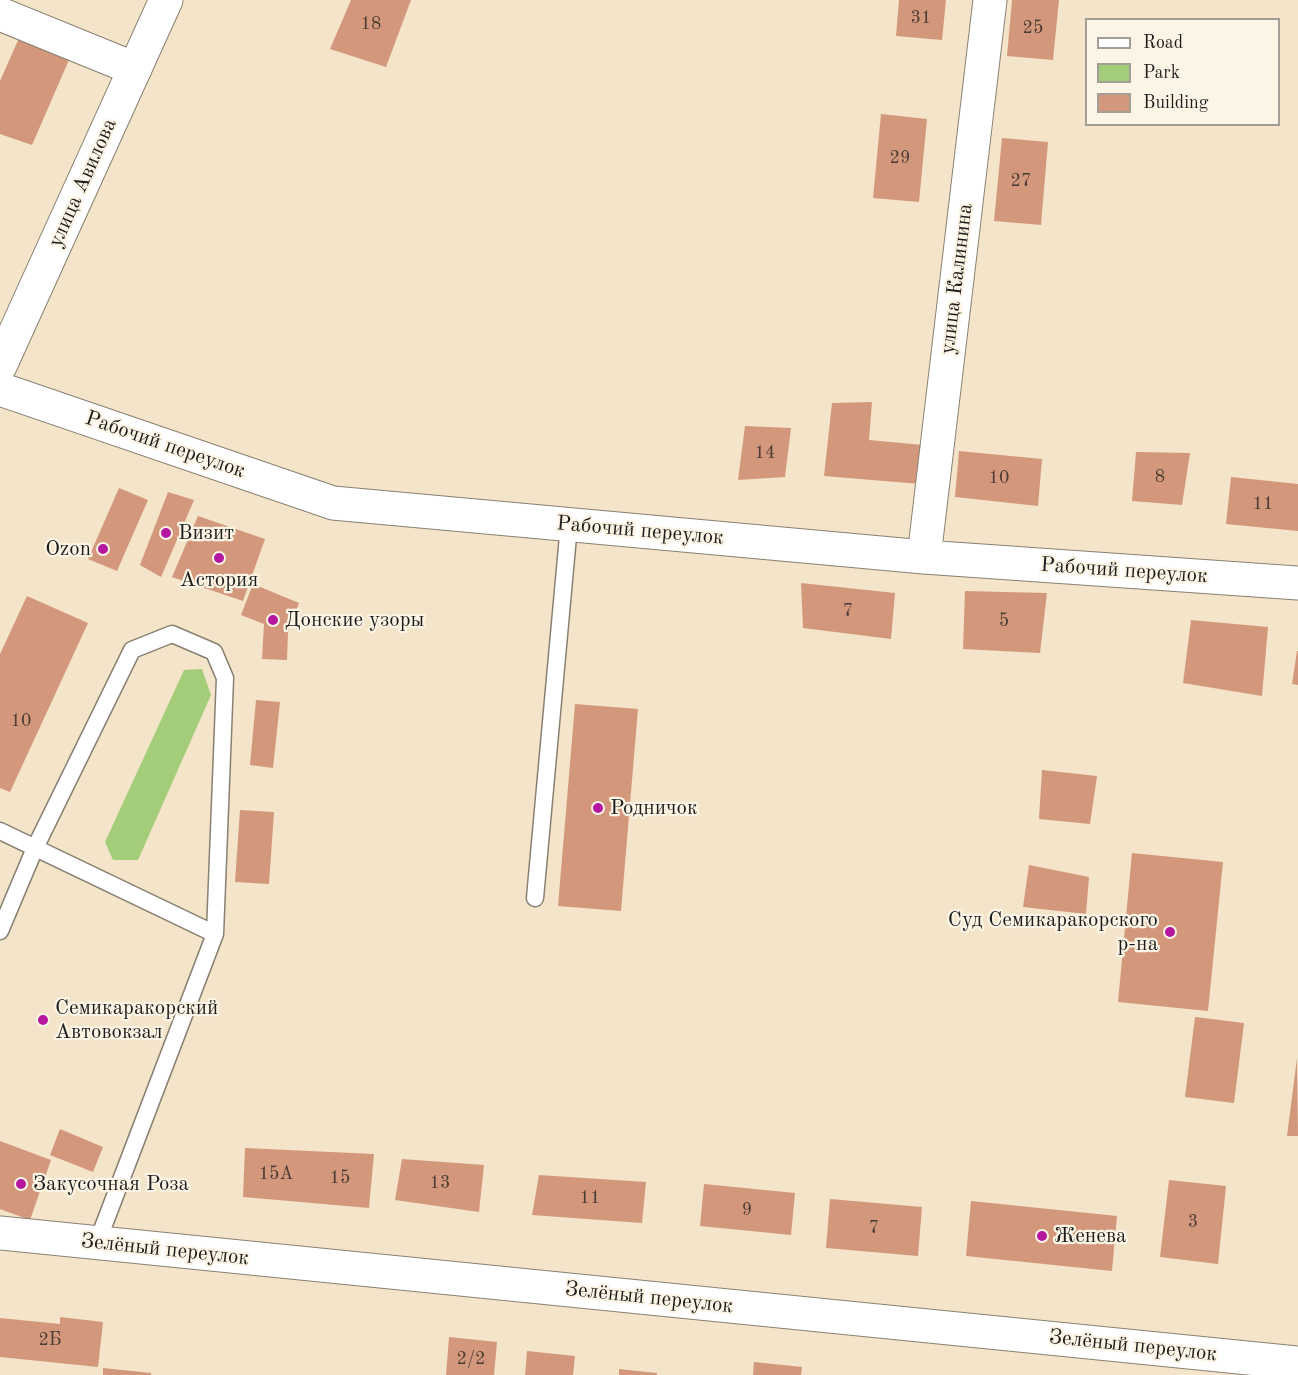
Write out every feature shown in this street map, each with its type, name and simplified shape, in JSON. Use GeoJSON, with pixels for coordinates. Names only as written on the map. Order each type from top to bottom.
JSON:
{"type":"FeatureCollection","features":[{"type":"Feature","properties":{"kind":"street","name":"улица Авилова"},"geometry":{"type":"LineString","coordinates":[[0,366],[166,0]]}},
{"type":"Feature","properties":{"kind":"street","name":"улица Калинина"},"geometry":{"type":"LineString","coordinates":[[924,557],[990,0]]}},
{"type":"Feature","properties":{"kind":"street"},"geometry":{"type":"LineString","coordinates":[[0,14],[135,69]]}},
{"type":"Feature","properties":{"kind":"street","name":"Рабочий переулок"},"geometry":{"type":"LineString","coordinates":[[0,388],[333,503],[924,557],[1298,584]]}},
{"type":"Feature","properties":{"kind":"street","name":"Зелёный переулок"},"geometry":{"type":"LineString","coordinates":[[0,1233],[1298,1363]]}},
{"type":"Feature","properties":{"kind":"lane"},"geometry":{"type":"LineString","coordinates":[[535,898],[569,525]]}},
{"type":"Feature","properties":{"kind":"lane"},"geometry":{"type":"LineString","coordinates":[[0,931],[35,848],[132,650],[172,634],[214,652],[225,678],[215,934],[97,1243]]}},
{"type":"Feature","properties":{"kind":"lane"},"geometry":{"type":"LineString","coordinates":[[0,831],[215,934]]}},
{"type":"Feature","properties":{"kind":"green space"},"geometry":{"type":"Polygon","coordinates":[[[202,669],[211,695],[138,860],[113,860],[105,842],[184,670],[202,669]]]}},
{"type":"Feature","properties":{"kind":"building"},"geometry":{"type":"Polygon","coordinates":[[[351,0],[411,0],[386,67],[330,49],[351,0]]]}},
{"type":"Feature","properties":{"kind":"building"},"geometry":{"type":"Polygon","coordinates":[[[899,0],[946,0],[942,40],[896,36],[899,0]]]}},
{"type":"Feature","properties":{"kind":"building"},"geometry":{"type":"Polygon","coordinates":[[[1012,0],[1059,0],[1053,60],[1007,56],[1012,0]]]}},
{"type":"Feature","properties":{"kind":"building"},"geometry":{"type":"Polygon","coordinates":[[[23,29],[72,53],[32,145],[0,134],[0,81],[23,29]]]}},
{"type":"Feature","properties":{"kind":"building"},"geometry":{"type":"Polygon","coordinates":[[[881,114],[927,119],[919,202],[873,198],[881,114]]]}},
{"type":"Feature","properties":{"kind":"building"},"geometry":{"type":"Polygon","coordinates":[[[1002,138],[1048,142],[1041,225],[994,221],[1002,138]]]}},
{"type":"Feature","properties":{"kind":"building"},"geometry":{"type":"Polygon","coordinates":[[[872,402],[869,440],[923,445],[920,484],[824,476],[832,403],[872,402]]]}},
{"type":"Feature","properties":{"kind":"building"},"geometry":{"type":"Polygon","coordinates":[[[745,426],[791,428],[785,477],[738,480],[745,426]]]}},
{"type":"Feature","properties":{"kind":"building"},"geometry":{"type":"Polygon","coordinates":[[[959,451],[1042,459],[1038,506],[955,497],[959,451]]]}},
{"type":"Feature","properties":{"kind":"building"},"geometry":{"type":"Polygon","coordinates":[[[1136,452],[1190,453],[1182,505],[1132,501],[1136,452]]]}},
{"type":"Feature","properties":{"kind":"building"},"geometry":{"type":"Polygon","coordinates":[[[1231,477],[1298,484],[1298,531],[1226,524],[1231,477]]]}},
{"type":"Feature","properties":{"kind":"building"},"geometry":{"type":"Polygon","coordinates":[[[119,488],[148,500],[117,571],[88,559],[119,488]]]}},
{"type":"Feature","properties":{"kind":"building","name":"Визит"},"geometry":{"type":"Polygon","coordinates":[[[168,492],[194,500],[161,577],[140,565],[168,492]]]}},
{"type":"Feature","properties":{"kind":"building","name":"Астория"},"geometry":{"type":"Polygon","coordinates":[[[198,516],[265,539],[243,601],[172,577],[198,516]]]}},
{"type":"Feature","properties":{"kind":"building"},"geometry":{"type":"Polygon","coordinates":[[[801,583],[895,593],[891,639],[803,628],[801,583]]]}},
{"type":"Feature","properties":{"kind":"building","name":"Донские узоры"},"geometry":{"type":"Polygon","coordinates":[[[253,584],[299,603],[288,632],[287,660],[262,659],[264,624],[241,615],[253,584]]]}},
{"type":"Feature","properties":{"kind":"building"},"geometry":{"type":"Polygon","coordinates":[[[965,591],[1047,593],[1040,653],[963,649],[965,591]]]}},
{"type":"Feature","properties":{"kind":"building"},"geometry":{"type":"Polygon","coordinates":[[[27,596],[88,623],[10,792],[0,788],[0,654],[27,596]]]}},
{"type":"Feature","properties":{"kind":"building"},"geometry":{"type":"Polygon","coordinates":[[[1191,620],[1268,627],[1262,696],[1183,683],[1191,620]]]}},
{"type":"Feature","properties":{"kind":"building"},"geometry":{"type":"Polygon","coordinates":[[[1298,651],[1298,685],[1292,684],[1298,651]]]}},
{"type":"Feature","properties":{"kind":"building"},"geometry":{"type":"Polygon","coordinates":[[[256,700],[280,702],[273,768],[250,765],[256,700]]]}},
{"type":"Feature","properties":{"kind":"building","name":"Родничок"},"geometry":{"type":"Polygon","coordinates":[[[575,704],[638,709],[621,911],[558,906],[575,704]]]}},
{"type":"Feature","properties":{"kind":"building"},"geometry":{"type":"Polygon","coordinates":[[[1042,770],[1097,776],[1090,824],[1039,819],[1042,770]]]}},
{"type":"Feature","properties":{"kind":"building"},"geometry":{"type":"Polygon","coordinates":[[[240,810],[274,812],[269,884],[235,882],[240,810]]]}},
{"type":"Feature","properties":{"kind":"building","name":"Суд Семикаракорского р-на"},"geometry":{"type":"Polygon","coordinates":[[[1132,853],[1223,862],[1208,1011],[1118,1002],[1132,853]]]}},
{"type":"Feature","properties":{"kind":"building"},"geometry":{"type":"Polygon","coordinates":[[[1029,865],[1089,877],[1086,914],[1023,907],[1029,865]]]}},
{"type":"Feature","properties":{"kind":"building"},"geometry":{"type":"Polygon","coordinates":[[[1195,1017],[1244,1023],[1234,1103],[1185,1097],[1195,1017]]]}},
{"type":"Feature","properties":{"kind":"building"},"geometry":{"type":"Polygon","coordinates":[[[1297,1058],[1298,1136],[1287,1136],[1297,1058]]]}},
{"type":"Feature","properties":{"kind":"building"},"geometry":{"type":"Polygon","coordinates":[[[60,1129],[103,1147],[93,1172],[50,1155],[60,1129]]]}},
{"type":"Feature","properties":{"kind":"building","name":"Закусочная Роза"},"geometry":{"type":"Polygon","coordinates":[[[0,1141],[51,1160],[30,1220],[0,1209],[0,1141]]]}},
{"type":"Feature","properties":{"kind":"building"},"geometry":{"type":"Polygon","coordinates":[[[245,1148],[374,1154],[369,1208],[243,1197],[245,1148]]]}},
{"type":"Feature","properties":{"kind":"building"},"geometry":{"type":"Polygon","coordinates":[[[402,1159],[484,1165],[479,1212],[395,1200],[402,1159]]]}},
{"type":"Feature","properties":{"kind":"building"},"geometry":{"type":"Polygon","coordinates":[[[539,1175],[646,1182],[642,1223],[532,1215],[539,1175]]]}},
{"type":"Feature","properties":{"kind":"building"},"geometry":{"type":"Polygon","coordinates":[[[1169,1180],[1226,1186],[1218,1264],[1160,1257],[1169,1180]]]}},
{"type":"Feature","properties":{"kind":"building"},"geometry":{"type":"Polygon","coordinates":[[[704,1184],[795,1193],[791,1235],[700,1226],[704,1184]]]}},
{"type":"Feature","properties":{"kind":"building"},"geometry":{"type":"Polygon","coordinates":[[[830,1199],[922,1207],[918,1256],[826,1248],[830,1199]]]}},
{"type":"Feature","properties":{"kind":"building","name":"Женева"},"geometry":{"type":"Polygon","coordinates":[[[971,1201],[1117,1216],[1112,1271],[966,1256],[971,1201]]]}},
{"type":"Feature","properties":{"kind":"building"},"geometry":{"type":"Polygon","coordinates":[[[60,1317],[103,1322],[98,1367],[0,1357],[0,1318],[60,1324],[60,1317]]]}},
{"type":"Feature","properties":{"kind":"building"},"geometry":{"type":"Polygon","coordinates":[[[449,1337],[497,1342],[494,1375],[446,1375],[449,1337]]]}},
{"type":"Feature","properties":{"kind":"building"},"geometry":{"type":"Polygon","coordinates":[[[527,1351],[575,1356],[573,1375],[525,1375],[527,1351]]]}},
{"type":"Feature","properties":{"kind":"building"},"geometry":{"type":"Polygon","coordinates":[[[754,1362],[802,1367],[801,1375],[753,1375],[754,1362]]]}},
{"type":"Feature","properties":{"kind":"building"},"geometry":{"type":"Polygon","coordinates":[[[103,1368],[151,1373],[151,1375],[103,1375],[103,1368]]]}},
{"type":"Feature","properties":{"kind":"building"},"geometry":{"type":"Polygon","coordinates":[[[619,1369],[657,1373],[657,1375],[619,1375],[619,1369]]]}},
{"type":"Feature","properties":{"kind":"place","name":"Визит"},"geometry":{"type":"Point","coordinates":[166,533]}},
{"type":"Feature","properties":{"kind":"place","name":"Ozon"},"geometry":{"type":"Point","coordinates":[103,549]}},
{"type":"Feature","properties":{"kind":"place","name":"Астория"},"geometry":{"type":"Point","coordinates":[219,558]}},
{"type":"Feature","properties":{"kind":"place","name":"Донские узоры"},"geometry":{"type":"Point","coordinates":[273,620]}},
{"type":"Feature","properties":{"kind":"place","name":"Родничок"},"geometry":{"type":"Point","coordinates":[598,808]}},
{"type":"Feature","properties":{"kind":"place","name":"Суд Семикаракорского р-на"},"geometry":{"type":"Point","coordinates":[1170,932]}},
{"type":"Feature","properties":{"kind":"place","name":"Семикаракорский Автовокзал"},"geometry":{"type":"Point","coordinates":[43,1020]}},
{"type":"Feature","properties":{"kind":"place","name":"Закусочная Роза"},"geometry":{"type":"Point","coordinates":[21,1184]}},
{"type":"Feature","properties":{"kind":"place","name":"Женева"},"geometry":{"type":"Point","coordinates":[1042,1236]}}]}
